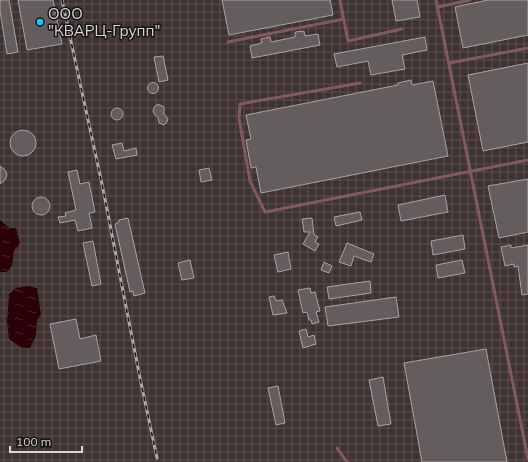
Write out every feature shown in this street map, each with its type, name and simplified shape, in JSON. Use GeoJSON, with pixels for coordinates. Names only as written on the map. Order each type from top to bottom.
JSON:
{"type":"FeatureCollection","features":[{"type":"Feature","properties":{"kind":"lane"},"geometry":{"type":"LineString","coordinates":[[340,0],[348,41],[402,29]]}},
{"type":"Feature","properties":{"kind":"lane"},"geometry":{"type":"LineString","coordinates":[[436,0],[528,459]]}},
{"type":"Feature","properties":{"kind":"lane"},"geometry":{"type":"LineString","coordinates":[[438,6],[470,0]]}},
{"type":"Feature","properties":{"kind":"lane"},"geometry":{"type":"LineString","coordinates":[[228,42],[344,19]]}},
{"type":"Feature","properties":{"kind":"lane"},"geometry":{"type":"LineString","coordinates":[[449,63],[528,48]]}},
{"type":"Feature","properties":{"kind":"lane"},"geometry":{"type":"LineString","coordinates":[[360,82],[240,104],[239,118],[250,181],[265,212],[528,160]]}},
{"type":"Feature","properties":{"kind":"lane"},"geometry":{"type":"LineString","coordinates":[[337,448],[347,462]]}},
{"type":"Feature","properties":{"kind":"shaded area"},"geometry":{"type":"Polygon","coordinates":[[[0,0],[528,0],[528,462],[0,462],[0,0]]]}},
{"type":"Feature","properties":{"kind":"water"},"geometry":{"type":"Polygon","coordinates":[[[0,220],[9,228],[16,228],[20,243],[14,251],[12,266],[7,272],[0,272],[0,220]]]}},
{"type":"Feature","properties":{"kind":"water"},"geometry":{"type":"Polygon","coordinates":[[[28,286],[37,288],[41,315],[37,320],[36,336],[30,348],[22,348],[9,339],[7,322],[9,294],[16,288],[28,286]]]}},
{"type":"Feature","properties":{"kind":"building"},"geometry":{"type":"Polygon","coordinates":[[[0,0],[9,0],[18,52],[7,54],[0,11],[0,0]]]}},
{"type":"Feature","properties":{"kind":"building","name":"ООО \"КВАРЦ-Групп\""},"geometry":{"type":"Polygon","coordinates":[[[18,0],[53,0],[62,44],[27,50],[18,0]]]}},
{"type":"Feature","properties":{"kind":"building"},"geometry":{"type":"Polygon","coordinates":[[[222,0],[330,0],[333,15],[229,35],[222,0]]]}},
{"type":"Feature","properties":{"kind":"building"},"geometry":{"type":"Polygon","coordinates":[[[392,0],[417,0],[420,17],[396,21],[392,0]]]}},
{"type":"Feature","properties":{"kind":"building"},"geometry":{"type":"Polygon","coordinates":[[[488,0],[528,0],[528,35],[463,48],[455,7],[488,0]]]}},
{"type":"Feature","properties":{"kind":"building"},"geometry":{"type":"Polygon","coordinates":[[[304,31],[305,36],[318,34],[320,45],[252,58],[250,46],[262,43],[261,39],[270,37],[271,42],[295,37],[295,32],[304,31]]]}},
{"type":"Feature","properties":{"kind":"building"},"geometry":{"type":"Polygon","coordinates":[[[425,37],[427,50],[402,55],[405,69],[371,75],[368,61],[337,67],[334,54],[425,37]]]}},
{"type":"Feature","properties":{"kind":"building"},"geometry":{"type":"Polygon","coordinates":[[[163,56],[168,80],[159,82],[154,57],[163,56]]]}},
{"type":"Feature","properties":{"kind":"building"},"geometry":{"type":"Polygon","coordinates":[[[528,63],[528,142],[483,151],[468,75],[528,63]]]}},
{"type":"Feature","properties":{"kind":"building"},"geometry":{"type":"Polygon","coordinates":[[[411,80],[412,85],[433,81],[448,156],[261,193],[256,167],[251,168],[246,140],[251,139],[246,115],[398,85],[398,83],[411,80]]]}},
{"type":"Feature","properties":{"kind":"building"},"geometry":{"type":"Polygon","coordinates":[[[153,82],[157,84],[159,88],[157,92],[153,94],[149,92],[147,88],[149,84],[153,82]]]}},
{"type":"Feature","properties":{"kind":"building"},"geometry":{"type":"Polygon","coordinates":[[[158,104],[164,107],[164,114],[168,119],[164,125],[159,123],[158,117],[153,111],[155,106],[158,104]]]}},
{"type":"Feature","properties":{"kind":"building"},"geometry":{"type":"Polygon","coordinates":[[[115,108],[119,108],[123,114],[119,120],[115,120],[111,116],[111,112],[115,108]]]}},
{"type":"Feature","properties":{"kind":"building"},"geometry":{"type":"Polygon","coordinates":[[[23,130],[32,134],[36,143],[32,152],[23,156],[14,152],[10,143],[14,134],[23,130]]]}},
{"type":"Feature","properties":{"kind":"building"},"geometry":{"type":"Polygon","coordinates":[[[122,143],[124,151],[136,148],[137,155],[116,159],[112,145],[122,143]]]}},
{"type":"Feature","properties":{"kind":"building"},"geometry":{"type":"Polygon","coordinates":[[[0,166],[5,170],[7,175],[5,180],[0,184],[0,166]]]}},
{"type":"Feature","properties":{"kind":"building"},"geometry":{"type":"Polygon","coordinates":[[[209,168],[212,180],[201,182],[199,170],[209,168]]]}},
{"type":"Feature","properties":{"kind":"building"},"geometry":{"type":"Polygon","coordinates":[[[77,170],[80,184],[89,182],[95,212],[89,213],[92,228],[78,231],[75,220],[60,223],[58,217],[66,216],[65,213],[76,210],[68,172],[77,170]]]}},
{"type":"Feature","properties":{"kind":"building"},"geometry":{"type":"Polygon","coordinates":[[[528,179],[528,232],[499,238],[488,186],[528,179]]]}},
{"type":"Feature","properties":{"kind":"building"},"geometry":{"type":"Polygon","coordinates":[[[445,195],[448,212],[401,221],[398,205],[445,195]]]}},
{"type":"Feature","properties":{"kind":"building"},"geometry":{"type":"Polygon","coordinates":[[[41,197],[47,200],[50,206],[47,212],[41,215],[35,212],[32,206],[35,200],[41,197]]]}},
{"type":"Feature","properties":{"kind":"building"},"geometry":{"type":"Polygon","coordinates":[[[360,212],[362,220],[336,226],[334,217],[360,212]]]}},
{"type":"Feature","properties":{"kind":"building"},"geometry":{"type":"Polygon","coordinates":[[[128,218],[145,293],[134,296],[133,291],[130,292],[115,224],[119,222],[119,220],[128,218]]]}},
{"type":"Feature","properties":{"kind":"building"},"geometry":{"type":"Polygon","coordinates":[[[312,218],[314,235],[318,237],[315,242],[319,244],[315,251],[303,244],[310,232],[304,232],[302,219],[312,218]]]}},
{"type":"Feature","properties":{"kind":"building"},"geometry":{"type":"Polygon","coordinates":[[[463,235],[465,249],[433,255],[431,241],[463,235]]]}},
{"type":"Feature","properties":{"kind":"building"},"geometry":{"type":"Polygon","coordinates":[[[93,241],[101,284],[92,286],[83,243],[93,241]]]}},
{"type":"Feature","properties":{"kind":"building"},"geometry":{"type":"Polygon","coordinates":[[[347,243],[374,254],[371,262],[354,256],[351,266],[339,262],[347,243]]]}},
{"type":"Feature","properties":{"kind":"building"},"geometry":{"type":"Polygon","coordinates":[[[511,245],[511,248],[528,245],[528,294],[522,295],[518,266],[514,267],[514,264],[505,266],[501,247],[511,245]]]}},
{"type":"Feature","properties":{"kind":"building"},"geometry":{"type":"Polygon","coordinates":[[[288,252],[291,269],[278,272],[274,255],[288,252]]]}},
{"type":"Feature","properties":{"kind":"building"},"geometry":{"type":"Polygon","coordinates":[[[190,260],[194,278],[182,280],[178,263],[190,260]]]}},
{"type":"Feature","properties":{"kind":"building"},"geometry":{"type":"Polygon","coordinates":[[[462,260],[465,273],[438,278],[436,265],[462,260]]]}},
{"type":"Feature","properties":{"kind":"building"},"geometry":{"type":"Polygon","coordinates":[[[324,262],[332,266],[329,273],[321,270],[324,262]]]}},
{"type":"Feature","properties":{"kind":"building"},"geometry":{"type":"Polygon","coordinates":[[[370,281],[371,293],[329,299],[327,287],[370,281]]]}},
{"type":"Feature","properties":{"kind":"building"},"geometry":{"type":"Polygon","coordinates":[[[310,288],[311,293],[315,292],[320,311],[316,312],[319,322],[312,324],[311,320],[309,320],[307,312],[303,313],[298,290],[310,288]]]}},
{"type":"Feature","properties":{"kind":"building"},"geometry":{"type":"Polygon","coordinates":[[[274,296],[276,301],[282,300],[287,313],[273,315],[269,297],[274,296]]]}},
{"type":"Feature","properties":{"kind":"building"},"geometry":{"type":"Polygon","coordinates":[[[396,297],[399,317],[328,326],[325,307],[396,297]]]}},
{"type":"Feature","properties":{"kind":"building"},"geometry":{"type":"Polygon","coordinates":[[[76,319],[80,339],[96,335],[101,361],[59,369],[50,324],[76,319]]]}},
{"type":"Feature","properties":{"kind":"building"},"geometry":{"type":"Polygon","coordinates":[[[306,329],[308,337],[314,335],[316,344],[303,348],[299,331],[306,329]]]}},
{"type":"Feature","properties":{"kind":"building"},"geometry":{"type":"Polygon","coordinates":[[[486,349],[507,462],[422,462],[404,363],[486,349]]]}},
{"type":"Feature","properties":{"kind":"building"},"geometry":{"type":"Polygon","coordinates":[[[383,377],[391,424],[378,426],[369,380],[383,377]]]}},
{"type":"Feature","properties":{"kind":"building"},"geometry":{"type":"Polygon","coordinates":[[[278,386],[285,423],[276,425],[268,388],[278,386]]]}},
{"type":"Feature","properties":{"kind":"railway"},"geometry":{"type":"LineString","coordinates":[[62,0],[102,184],[157,458]]}},
{"type":"Feature","properties":{"kind":"place","name":"ООО \"КВАРЦ-Групп\""},"geometry":{"type":"Point","coordinates":[40,22]}}]}
